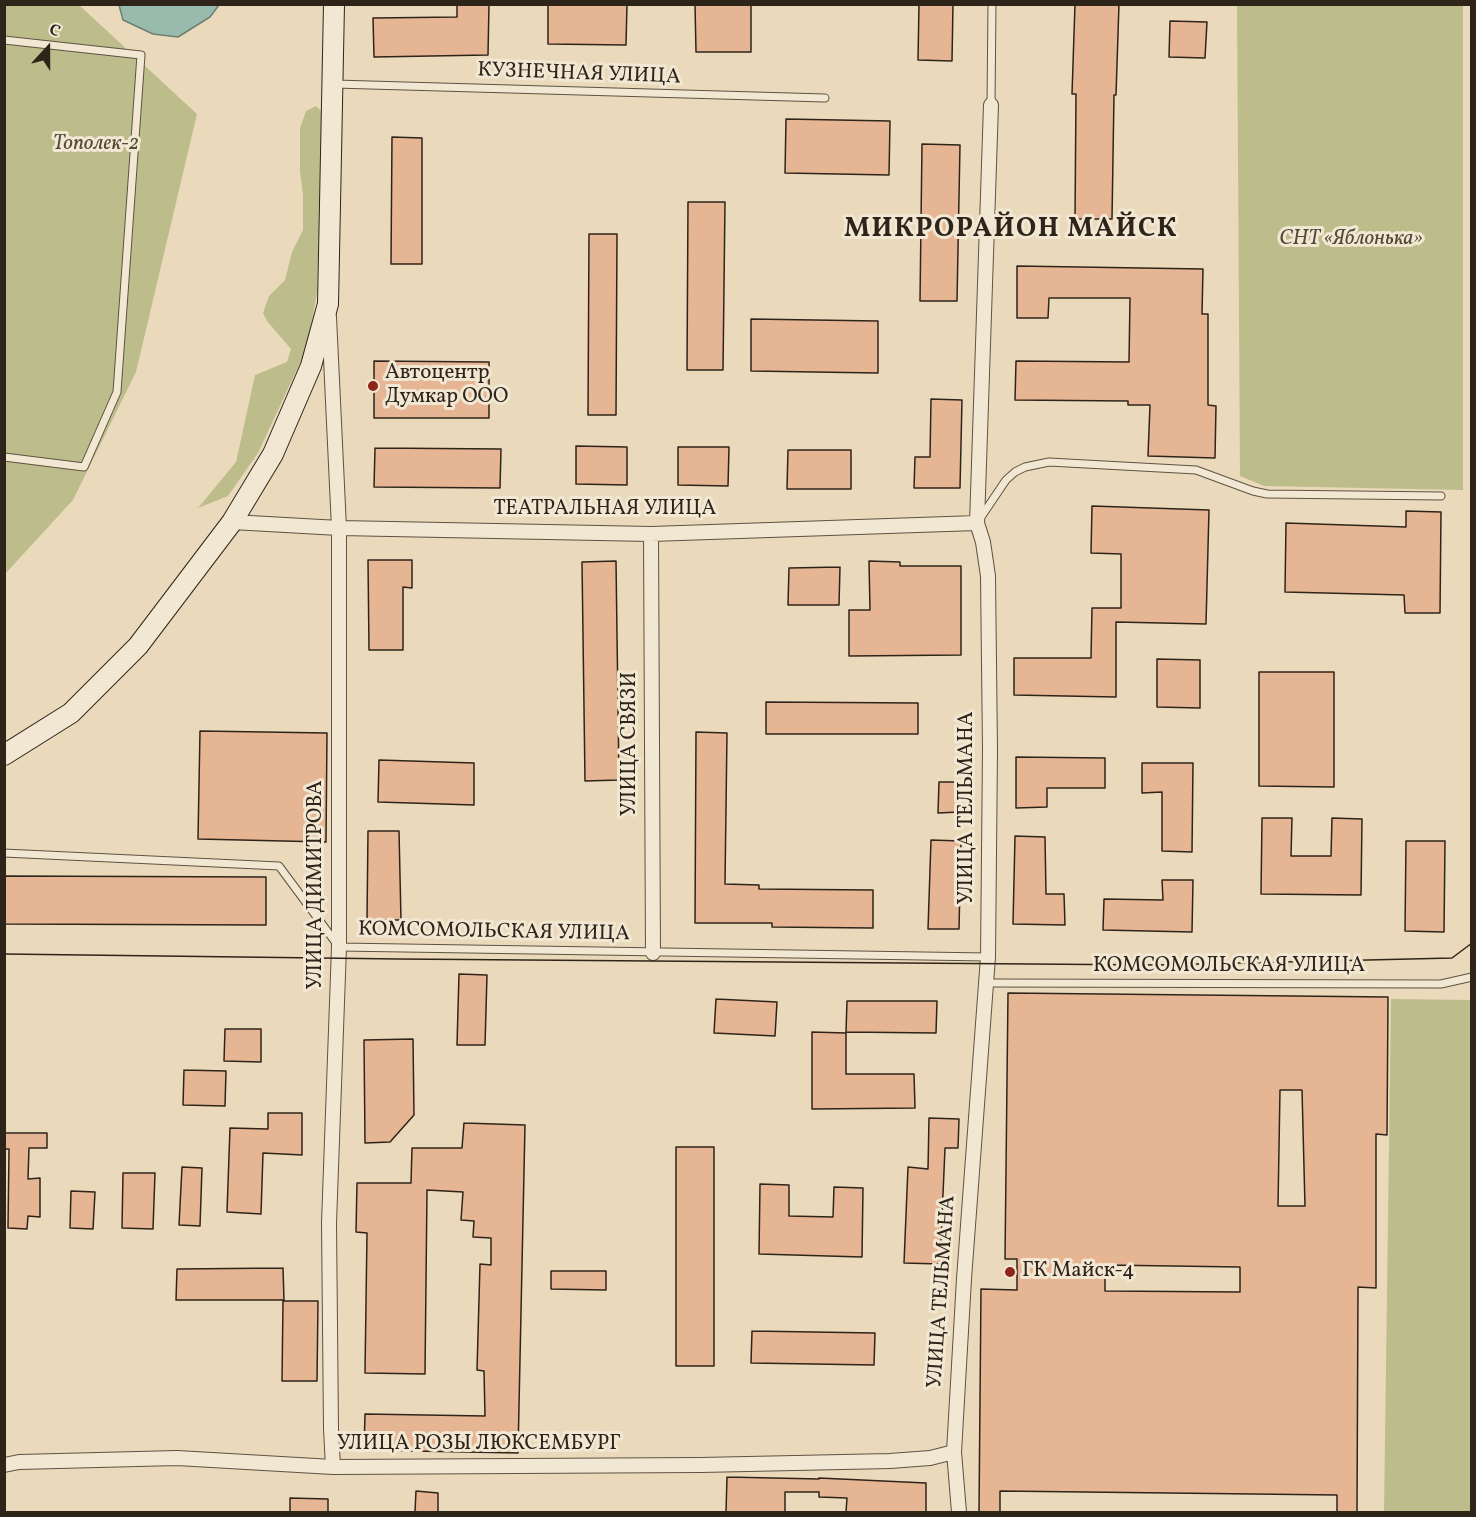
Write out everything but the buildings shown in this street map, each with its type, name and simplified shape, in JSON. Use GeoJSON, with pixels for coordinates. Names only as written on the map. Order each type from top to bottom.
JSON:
{"type":"FeatureCollection","features":[{"type":"Feature","properties":{"kind":"street"},"geometry":{"type":"LineString","coordinates":[[4,755],[71,713],[138,646],[232,522],[277,444],[311,366],[328,304],[334,4]]}},
{"type":"Feature","properties":{"kind":"street","name":"УЛИЦА ТЕЛЬМАНА"},"geometry":{"type":"LineString","coordinates":[[959,1512],[954,1452],[964,1279],[988,957],[990,750],[988,576],[983,542],[977,524],[991,105]]}},
{"type":"Feature","properties":{"kind":"street","name":"УЛИЦА ДИМИТРОВА"},"geometry":{"type":"LineString","coordinates":[[328,304],[339,528],[339,947],[329,1223],[333,1467]]}},
{"type":"Feature","properties":{"kind":"street","name":"ТЕАТРАЛЬНАЯ УЛИЦА"},"geometry":{"type":"LineString","coordinates":[[232,522],[339,528],[651,534],[977,524]]}},
{"type":"Feature","properties":{"kind":"street","name":"УЛИЦА СВЯЗИ"},"geometry":{"type":"LineString","coordinates":[[651,534],[653,953]]}},
{"type":"Feature","properties":{"kind":"street","name":"УЛИЦА РОЗЫ ЛЮКСЕМБУРГ"},"geometry":{"type":"LineString","coordinates":[[4,1465],[19,1462],[177,1458],[333,1467],[688,1465],[855,1462],[930,1458],[954,1452]]}},
{"type":"Feature","properties":{"kind":"lane"},"geometry":{"type":"LineString","coordinates":[[991,105],[992,4]]}},
{"type":"Feature","properties":{"kind":"lane"},"geometry":{"type":"LineString","coordinates":[[4,40],[141,55],[117,392],[84,467],[4,457]]}},
{"type":"Feature","properties":{"kind":"lane","name":"КУЗНЕЧНАЯ УЛИЦА"},"geometry":{"type":"LineString","coordinates":[[333,84],[825,98]]}},
{"type":"Feature","properties":{"kind":"lane"},"geometry":{"type":"LineString","coordinates":[[977,524],[1006,480],[1015,472],[1025,467],[1049,462],[1196,470],[1267,494],[1441,496]]}},
{"type":"Feature","properties":{"kind":"lane","name":"КОМСОМОЛЬСКАЯ УЛИЦА"},"geometry":{"type":"LineString","coordinates":[[4,853],[279,866],[339,947],[988,957]]}},
{"type":"Feature","properties":{"kind":"lane","name":"КОМСОМОЛЬСКАЯ УЛИЦА"},"geometry":{"type":"LineString","coordinates":[[986,983],[1441,984],[1472,977]]}},
{"type":"Feature","properties":{"kind":"green space","name":"Тополек-2"},"geometry":{"type":"Polygon","coordinates":[[[5,5],[79,5],[197,114],[136,372],[73,500],[5,574],[5,5]]]}},
{"type":"Feature","properties":{"kind":"green space","name":"СНТ «Яблонька»"},"geometry":{"type":"Polygon","coordinates":[[[1237,5],[1463,5],[1463,490],[1264,486],[1240,476],[1237,5]]]}},
{"type":"Feature","properties":{"kind":"green space"},"geometry":{"type":"Polygon","coordinates":[[[316,106],[327,117],[320,198],[317,293],[307,348],[258,453],[228,496],[198,508],[236,462],[255,375],[287,362],[291,349],[263,313],[269,296],[285,280],[292,252],[303,230],[300,128],[306,111],[316,106]]]}},
{"type":"Feature","properties":{"kind":"green space"},"geometry":{"type":"Polygon","coordinates":[[[1391,999],[1471,1000],[1471,1512],[1384,1512],[1391,999]]]}},
{"type":"Feature","properties":{"kind":"shaded area"},"geometry":{"type":"Polygon","coordinates":[[[119,4],[219,5],[210,17],[178,37],[153,34],[123,20],[119,4]]]}},
{"type":"Feature","properties":{"kind":"tram line"},"geometry":{"type":"LineString","coordinates":[[4,954],[1157,965],[1452,958],[1472,943]]}},
{"type":"Feature","properties":{"kind":"place","name":"Автоцентр Думкар ООО"},"geometry":{"type":"Point","coordinates":[373,386]}},
{"type":"Feature","properties":{"kind":"place","name":"ГК Майск-4"},"geometry":{"type":"Point","coordinates":[1010,1272]}},
{"type":"Feature","properties":{"kind":"district","name":"МИКРОРАЙОН МАЙСК"},"geometry":{"type":"Point","coordinates":[1011,231]}}]}
